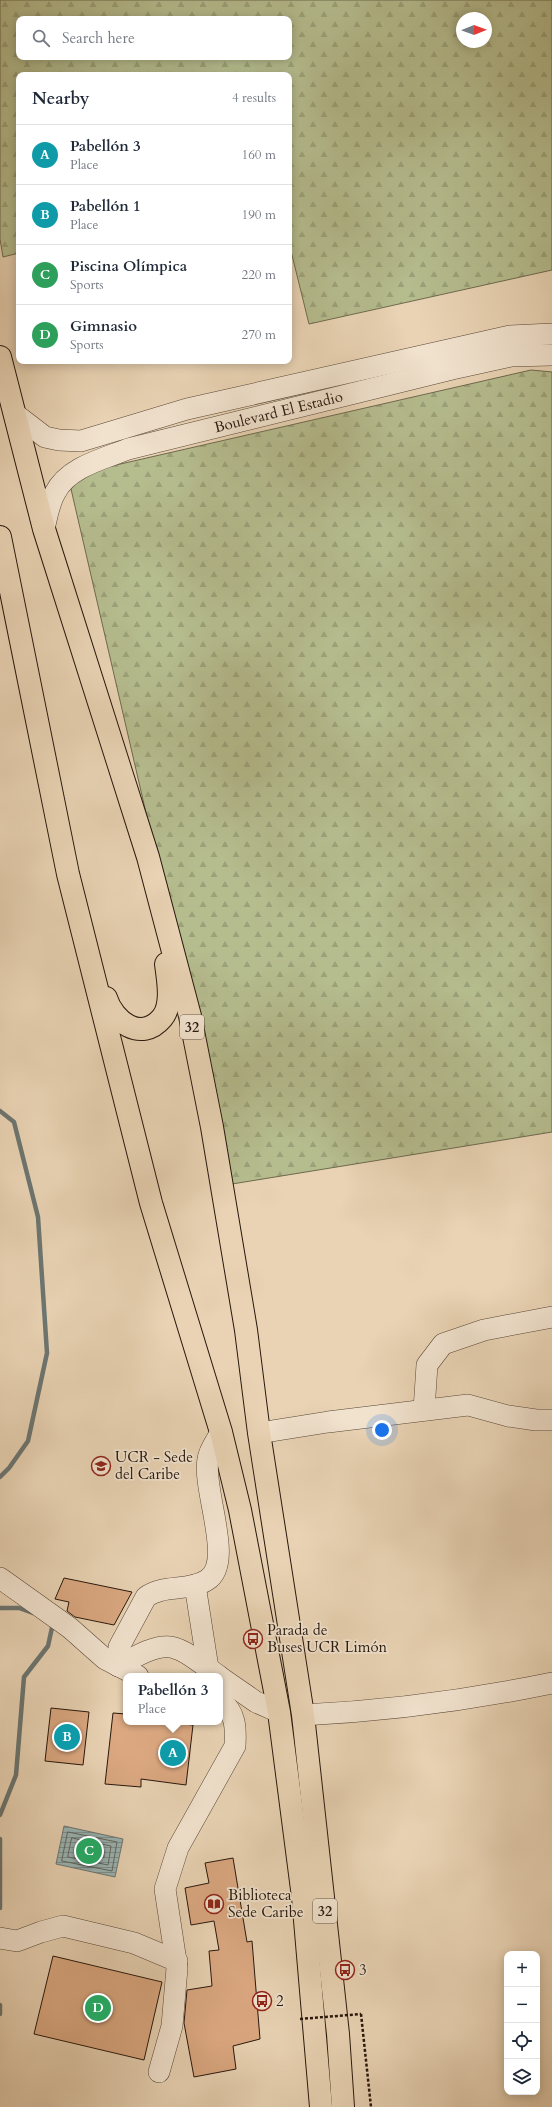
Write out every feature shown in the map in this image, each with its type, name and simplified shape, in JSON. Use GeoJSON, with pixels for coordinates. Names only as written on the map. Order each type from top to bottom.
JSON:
{"type":"FeatureCollection","features":[{"type":"Feature","properties":{"kind":"highway","name":"32"},"geometry":{"type":"LineString","coordinates":[[0,357],[44,529],[148,857],[190,1016],[212,1127],[246,1330],[259,1433],[303,1715],[338,2034],[343,2107]]}},
{"type":"Feature","properties":{"kind":"highway","name":"32"},"geometry":{"type":"LineString","coordinates":[[0,537],[4,569],[68,874],[151,1203],[221,1432],[240,1510],[279,1712],[303,1897],[322,2107]]}},
{"type":"Feature","properties":{"kind":"highway"},"geometry":{"type":"LineString","coordinates":[[68,874],[107,1001],[114,1014],[122,1023],[142,1029],[155,1024],[162,1018],[167,1005],[169,990],[148,857]]}},
{"type":"Feature","properties":{"kind":"street","name":"Boulevard El Estadio"},"geometry":{"type":"LineString","coordinates":[[15,414],[45,437],[59,440],[81,441],[187,409],[510,336],[552,334]]}},
{"type":"Feature","properties":{"kind":"street","name":"Boulevard El Estadio"},"geometry":{"type":"LineString","coordinates":[[44,529],[54,492],[66,477],[96,461],[128,449],[452,369],[511,356],[552,355]]}},
{"type":"Feature","properties":{"kind":"street"},"geometry":{"type":"LineString","coordinates":[[424,1410],[427,1365],[443,1344],[484,1330],[552,1317]]}},
{"type":"Feature","properties":{"kind":"street"},"geometry":{"type":"LineString","coordinates":[[259,1433],[468,1405],[508,1416],[536,1420],[552,1420]]}},
{"type":"Feature","properties":{"kind":"street"},"geometry":{"type":"LineString","coordinates":[[118,1666],[119,1646],[146,1597],[152,1592],[195,1585],[208,1580],[217,1568],[220,1545],[207,1485],[207,1465],[208,1459],[221,1432]]}},
{"type":"Feature","properties":{"kind":"street"},"geometry":{"type":"LineString","coordinates":[[0,1578],[70,1628],[105,1659],[132,1673]]}},
{"type":"Feature","properties":{"kind":"street"},"geometry":{"type":"LineString","coordinates":[[195,1585],[216,1673]]}},
{"type":"Feature","properties":{"kind":"street"},"geometry":{"type":"LineString","coordinates":[[118,1666],[159,1646],[174,1646],[189,1654],[215,1673]]}},
{"type":"Feature","properties":{"kind":"street"},"geometry":{"type":"LineString","coordinates":[[223,1679],[256,1702],[279,1712]]}},
{"type":"Feature","properties":{"kind":"street"},"geometry":{"type":"LineString","coordinates":[[303,1715],[343,1713],[492,1696],[552,1683]]}},
{"type":"Feature","properties":{"kind":"street"},"geometry":{"type":"LineString","coordinates":[[159,2072],[172,2026],[177,1961],[165,1889],[178,1848],[235,1746],[236,1728],[233,1715],[223,1704]]}},
{"type":"Feature","properties":{"kind":"street"},"geometry":{"type":"LineString","coordinates":[[0,1938],[17,1941],[62,1926],[134,1943],[177,1961]]}},
{"type":"Feature","properties":{"kind":"path"},"geometry":{"type":"LineString","coordinates":[[300,2020],[361,2014],[370,2107]]}},
{"type":"Feature","properties":{"kind":"green space"},"geometry":{"type":"Polygon","coordinates":[[[0,0],[552,0],[552,270],[309,324],[292,255],[292,72],[16,72],[16,254],[3,257],[0,239],[0,0]]]}},
{"type":"Feature","properties":{"kind":"green space"},"geometry":{"type":"Polygon","coordinates":[[[531,370],[552,372],[552,1132],[232,1184],[68,476],[531,370]]]}},
{"type":"Feature","properties":{"kind":"water"},"geometry":{"type":"Polygon","coordinates":[[[64,1826],[123,1839],[115,1877],[56,1864],[64,1826]]]}},
{"type":"Feature","properties":{"kind":"building"},"geometry":{"type":"Polygon","coordinates":[[[64,1578],[132,1592],[114,1625],[75,1617],[67,1611],[69,1602],[55,1599],[64,1578]]]}},
{"type":"Feature","properties":{"kind":"building"},"geometry":{"type":"Polygon","coordinates":[[[51,1708],[89,1712],[83,1765],[45,1761],[51,1708]]]}},
{"type":"Feature","properties":{"kind":"building"},"geometry":{"type":"Polygon","coordinates":[[[113,1713],[123,1714],[123,1725],[193,1725],[186,1785],[141,1779],[141,1787],[105,1784],[113,1713]]]}},
{"type":"Feature","properties":{"kind":"building"},"geometry":{"type":"Polygon","coordinates":[[[233,1858],[247,1942],[252,1941],[260,2039],[233,2046],[236,2069],[194,2077],[184,2023],[187,1990],[212,1986],[209,1951],[219,1950],[214,1921],[191,1925],[185,1888],[209,1883],[205,1863],[233,1858]]]}},
{"type":"Feature","properties":{"kind":"building"},"geometry":{"type":"Polygon","coordinates":[[[53,1956],[162,1982],[144,2060],[34,2034],[53,1956]]]}},
{"type":"Feature","properties":{"kind":"waterway"},"geometry":{"type":"LineString","coordinates":[[0,1111],[14,1122],[38,1217],[47,1353],[28,1441],[9,1468],[0,1477]]}},
{"type":"Feature","properties":{"kind":"waterway"},"geometry":{"type":"LineString","coordinates":[[0,1608],[19,1608],[33,1613]]}},
{"type":"Feature","properties":{"kind":"waterway"},"geometry":{"type":"LineString","coordinates":[[0,1815],[16,1775],[24,1677],[48,1646],[53,1623]]}},
{"type":"Feature","properties":{"kind":"waterway"},"geometry":{"type":"LineString","coordinates":[[0,1839],[0,1908]]}},
{"type":"Feature","properties":{"kind":"waterway"},"geometry":{"type":"LineString","coordinates":[[0,2005],[0,2014]]}},
{"type":"Feature","properties":{"kind":"place","name":"UCR - Sede del Caribe"},"geometry":{"type":"Point","coordinates":[101,1466]}},
{"type":"Feature","properties":{"kind":"place","name":"Parada de Buses UCR Limón"},"geometry":{"type":"Point","coordinates":[253,1639]}},
{"type":"Feature","properties":{"kind":"place","name":"Pabellón 1"},"geometry":{"type":"Point","coordinates":[67,1737]}},
{"type":"Feature","properties":{"kind":"place","name":"Pabellón 3"},"geometry":{"type":"Point","coordinates":[173,1753]}},
{"type":"Feature","properties":{"kind":"place","name":"Piscina Olímpica"},"geometry":{"type":"Point","coordinates":[89,1851]}},
{"type":"Feature","properties":{"kind":"place","name":"Biblioteca Sede Caribe"},"geometry":{"type":"Point","coordinates":[214,1904]}},
{"type":"Feature","properties":{"kind":"place","name":"3"},"geometry":{"type":"Point","coordinates":[345,1970]}},
{"type":"Feature","properties":{"kind":"place","name":"2"},"geometry":{"type":"Point","coordinates":[262,2001]}},
{"type":"Feature","properties":{"kind":"place","name":"Gimnasio"},"geometry":{"type":"Point","coordinates":[98,2008]}}]}
